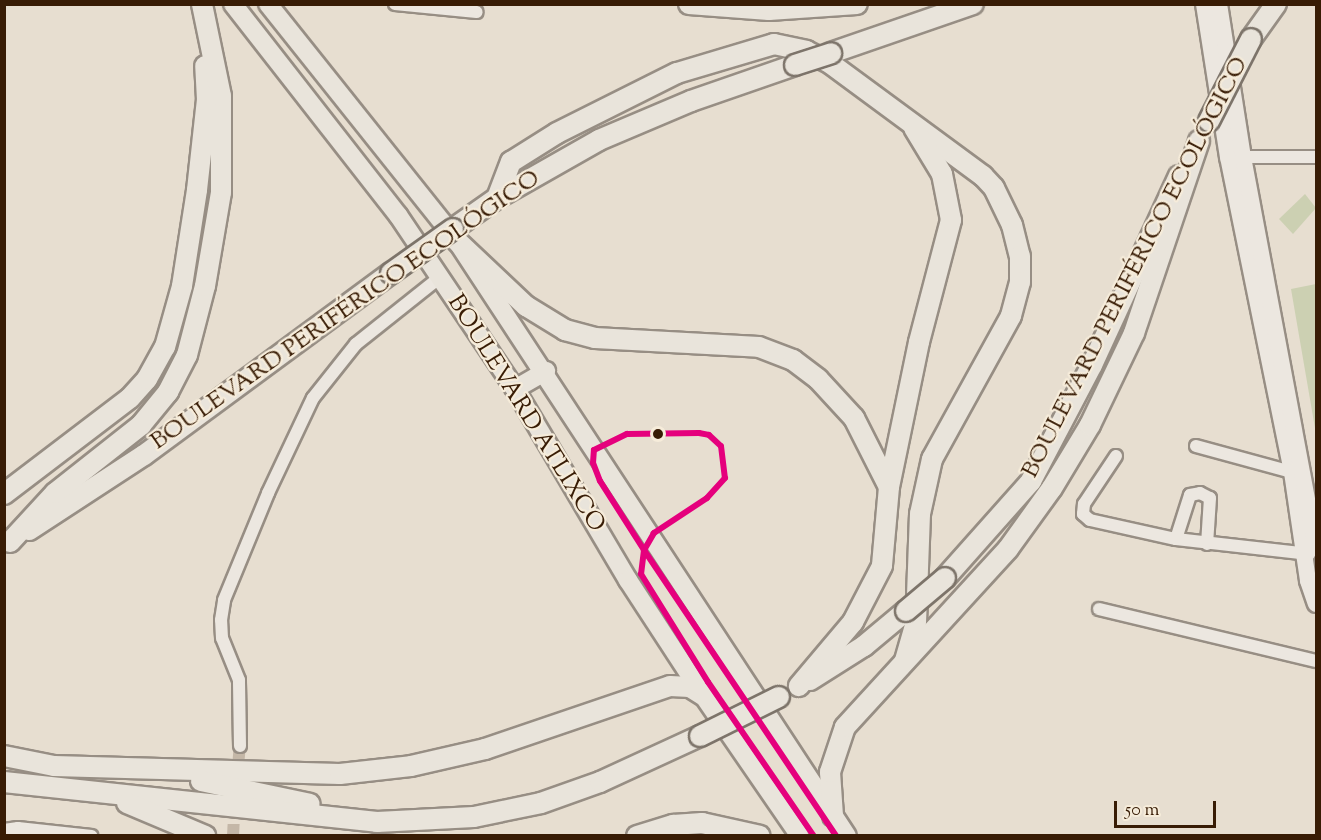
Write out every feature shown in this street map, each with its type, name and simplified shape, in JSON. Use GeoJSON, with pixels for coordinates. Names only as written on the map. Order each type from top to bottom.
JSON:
{"type":"FeatureCollection","features":[{"type":"Feature","properties":{"kind":"highway"},"geometry":{"type":"LineString","coordinates":[[4,494],[130,398],[147,379],[171,331],[189,244],[207,100],[203,46],[193,4]]}},
{"type":"Feature","properties":{"kind":"highway"},"geometry":{"type":"LineString","coordinates":[[7,544],[55,493],[121,443],[148,417],[178,374],[193,339],[218,217],[222,170],[221,96],[202,4]]}},
{"type":"Feature","properties":{"kind":"highway"},"geometry":{"type":"LineString","coordinates":[[689,4],[769,9],[857,4]]}},
{"type":"Feature","properties":{"kind":"highway","name":"BOULEVARD PERIFÉRICO ECOLÓGICO"},"geometry":{"type":"LineString","coordinates":[[7,544],[144,455],[497,198],[599,140],[691,101],[973,4]]}},
{"type":"Feature","properties":{"kind":"highway","name":"BOULEVARD PERIFÉRICO ECOLÓGICO"},"geometry":{"type":"LineString","coordinates":[[10,780],[105,795],[377,822],[474,817],[541,803],[600,782],[700,736],[799,686],[864,646],[945,578],[1031,481],[1092,365],[1161,208],[1199,141],[1251,39],[1276,4]]}},
{"type":"Feature","properties":{"kind":"highway"},"geometry":{"type":"LineString","coordinates":[[497,198],[506,169],[534,146],[677,73],[759,46],[786,44],[831,64],[965,160],[994,188],[1012,225],[1020,256],[1020,282],[1011,316],[943,436],[927,473],[920,514],[916,622],[905,660]]}},
{"type":"Feature","properties":{"kind":"highway"},"geometry":{"type":"LineString","coordinates":[[799,686],[853,622],[874,587],[884,550],[889,487],[919,342],[951,220],[942,174],[912,124]]}},
{"type":"Feature","properties":{"kind":"highway"},"geometry":{"type":"LineString","coordinates":[[833,816],[830,772],[840,737],[860,708],[1008,549],[1072,457],[1134,333],[1199,141]]}},
{"type":"Feature","properties":{"kind":"highway"},"geometry":{"type":"LineString","coordinates":[[457,241],[526,306],[566,330],[595,338],[742,345],[793,360],[818,378],[854,418],[889,487]]}},
{"type":"Feature","properties":{"kind":"highway"},"geometry":{"type":"LineString","coordinates":[[4,756],[45,765],[155,770],[304,776],[376,771],[494,747],[664,687],[682,685],[703,695]]}},
{"type":"Feature","properties":{"kind":"highway"},"geometry":{"type":"LineString","coordinates":[[155,770],[377,822]]}},
{"type":"Feature","properties":{"kind":"highway"},"geometry":{"type":"LineString","coordinates":[[105,795],[205,836]]}},
{"type":"Feature","properties":{"kind":"highway"},"geometry":{"type":"LineString","coordinates":[[637,836],[674,825],[702,823],[760,836]]}},
{"type":"Feature","properties":{"kind":"main road","name":"BOULEVARD ATLIXCO"},"geometry":{"type":"LineString","coordinates":[[233,4],[330,125],[440,278],[515,389],[628,580],[703,695],[800,836]]}},
{"type":"Feature","properties":{"kind":"main road","name":"BOULEVARD ATLIXCO"},"geometry":{"type":"LineString","coordinates":[[268,4],[457,241],[546,371],[847,836]]}},
{"type":"Feature","properties":{"kind":"main road"},"geometry":{"type":"LineString","coordinates":[[1204,4],[1236,157],[1312,552],[1317,604]]}},
{"type":"Feature","properties":{"kind":"main road"},"geometry":{"type":"LineString","coordinates":[[1219,4],[1236,157],[1292,472],[1312,552]]}},
{"type":"Feature","properties":{"kind":"main road"},"geometry":{"type":"LineString","coordinates":[[515,389],[546,371]]}},
{"type":"Feature","properties":{"kind":"street"},"geometry":{"type":"LineString","coordinates":[[395,4],[477,12]]}},
{"type":"Feature","properties":{"kind":"street"},"geometry":{"type":"LineString","coordinates":[[1236,157],[1317,157]]}},
{"type":"Feature","properties":{"kind":"street"},"geometry":{"type":"LineString","coordinates":[[240,746],[239,680],[222,638],[221,620],[224,600],[268,493],[313,398],[356,344],[440,278]]}},
{"type":"Feature","properties":{"kind":"street"},"geometry":{"type":"LineString","coordinates":[[1196,446],[1292,472]]}},
{"type":"Feature","properties":{"kind":"street"},"geometry":{"type":"LineString","coordinates":[[1116,456],[1084,504],[1083,514],[1090,520],[1207,544],[1312,552]]}},
{"type":"Feature","properties":{"kind":"street"},"geometry":{"type":"LineString","coordinates":[[1176,539],[1190,495],[1200,494],[1210,498],[1207,544]]}},
{"type":"Feature","properties":{"kind":"street"},"geometry":{"type":"LineString","coordinates":[[1099,609],[1317,661]]}},
{"type":"Feature","properties":{"kind":"street"},"geometry":{"type":"LineString","coordinates":[[4,830],[18,828],[92,836]]}},
{"type":"Feature","properties":{"kind":"green space"},"geometry":{"type":"Polygon","coordinates":[[[1305,194],[1316,208],[1293,234],[1279,219],[1305,194]]]}},
{"type":"Feature","properties":{"kind":"green space"},"geometry":{"type":"Polygon","coordinates":[[[1316,284],[1316,434],[1291,289],[1316,284]]]}},
{"type":"Feature","properties":{"kind":"tunnel"},"geometry":{"type":"LineString","coordinates":[[237,778],[240,746]]}},
{"type":"Feature","properties":{"kind":"tunnel"},"geometry":{"type":"LineString","coordinates":[[233,836],[235,801]]}},
{"type":"Feature","properties":{"kind":"transit line"},"geometry":{"type":"LineString","coordinates":[[699,433],[709,435],[721,446],[725,478],[707,498],[654,533],[644,550],[600,481],[593,463],[594,450],[627,434],[699,433]]}},
{"type":"Feature","properties":{"kind":"transit line"},"geometry":{"type":"LineString","coordinates":[[644,550],[836,836]]}},
{"type":"Feature","properties":{"kind":"transit line"},"geometry":{"type":"LineString","coordinates":[[644,550],[641,574],[708,682],[814,836]]}}]}
